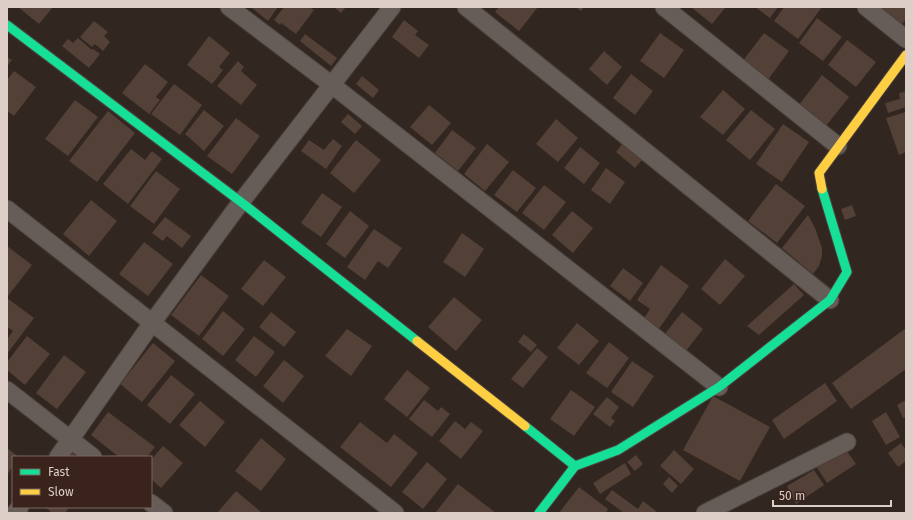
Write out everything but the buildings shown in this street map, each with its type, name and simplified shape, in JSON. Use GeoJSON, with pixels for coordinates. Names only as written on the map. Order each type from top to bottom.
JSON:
{"type":"FeatureCollection","features":[{"type":"Feature","properties":{"kind":"street"},"geometry":{"type":"LineString","coordinates":[[229,7],[332,85],[719,387]]}},
{"type":"Feature","properties":{"kind":"street"},"geometry":{"type":"LineString","coordinates":[[59,456],[152,323],[241,202],[392,7]]}},
{"type":"Feature","properties":{"kind":"street"},"geometry":{"type":"LineString","coordinates":[[466,7],[830,300]]}},
{"type":"Feature","properties":{"kind":"street"},"geometry":{"type":"LineString","coordinates":[[664,7],[838,146]]}},
{"type":"Feature","properties":{"kind":"street"},"geometry":{"type":"LineString","coordinates":[[866,7],[906,38]]}},
{"type":"Feature","properties":{"kind":"street"},"geometry":{"type":"LineString","coordinates":[[7,25],[241,202],[575,466]]}},
{"type":"Feature","properties":{"kind":"street"},"geometry":{"type":"LineString","coordinates":[[539,513],[575,466],[618,450],[719,387],[830,300],[847,272],[821,186],[819,173],[906,55]]}},
{"type":"Feature","properties":{"kind":"street"},"geometry":{"type":"LineString","coordinates":[[7,209],[395,513]]}},
{"type":"Feature","properties":{"kind":"street"},"geometry":{"type":"LineString","coordinates":[[7,390],[92,456]]}},
{"type":"Feature","properties":{"kind":"street"},"geometry":{"type":"LineString","coordinates":[[706,513],[847,442]]}},
{"type":"Feature","properties":{"kind":"street"},"geometry":{"type":"LineString","coordinates":[[152,504],[164,513]]}},
{"type":"Feature","properties":{"kind":"traffic: fast"},"geometry":{"type":"LineString","coordinates":[[7,25],[241,202],[417,341]]}},
{"type":"Feature","properties":{"kind":"traffic: fast"},"geometry":{"type":"LineString","coordinates":[[539,513],[575,466],[618,450],[719,387],[830,300],[847,272],[822,189]]}},
{"type":"Feature","properties":{"kind":"traffic: fast"},"geometry":{"type":"LineString","coordinates":[[525,426],[575,466]]}},
{"type":"Feature","properties":{"kind":"traffic: slow"},"geometry":{"type":"LineString","coordinates":[[822,189],[819,173],[906,55]]}},
{"type":"Feature","properties":{"kind":"traffic: slow"},"geometry":{"type":"LineString","coordinates":[[417,341],[525,426]]}}]}
